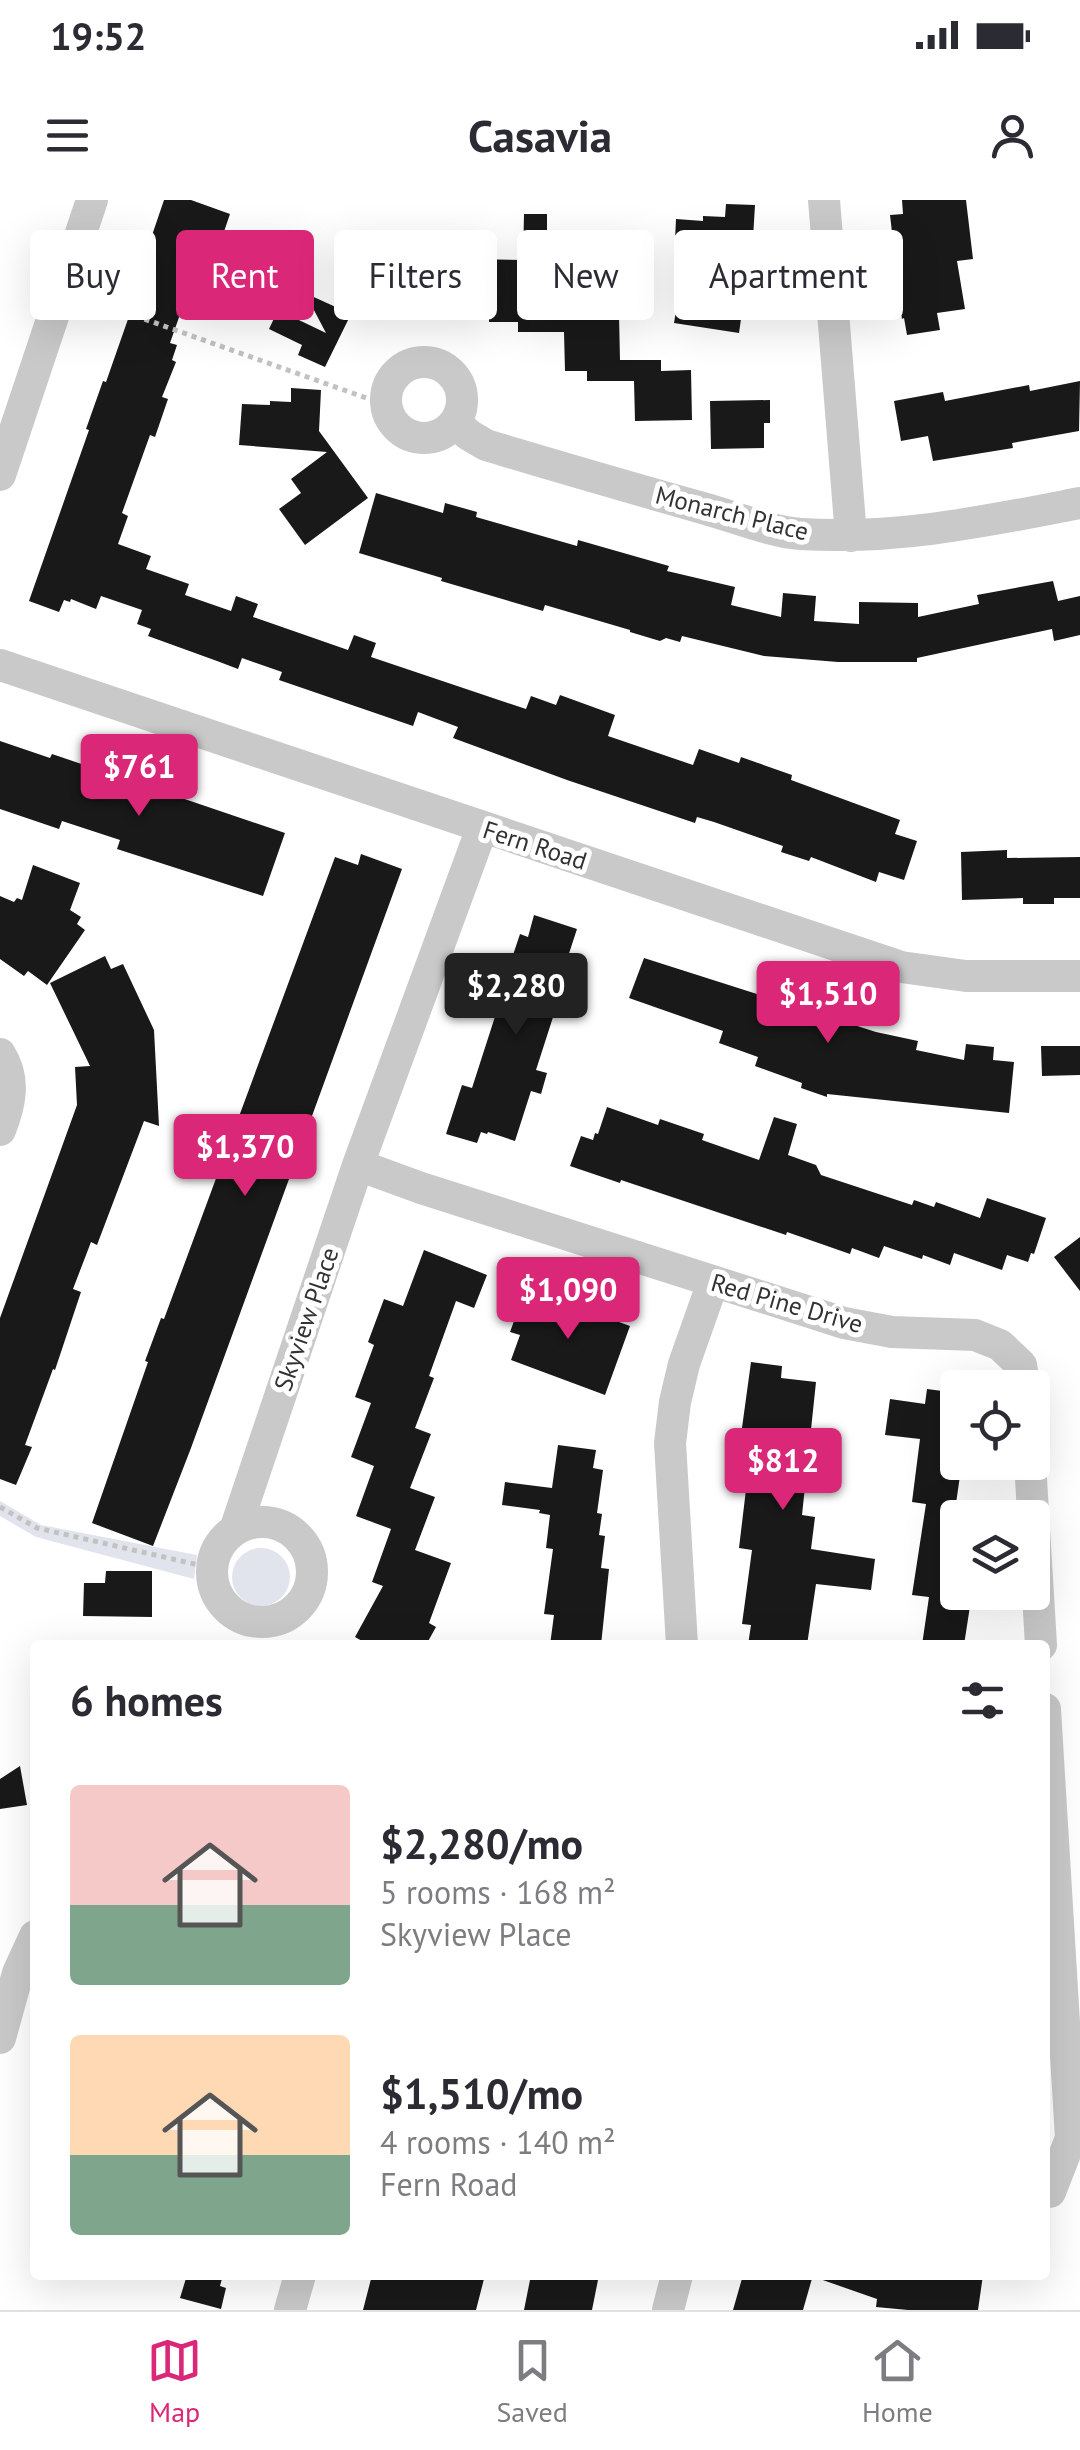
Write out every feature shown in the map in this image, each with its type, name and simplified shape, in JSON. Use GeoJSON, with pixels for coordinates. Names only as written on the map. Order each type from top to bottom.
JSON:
{"type":"FeatureCollection","features":[{"type":"Feature","properties":{"kind":"street"},"geometry":{"type":"LineString","coordinates":[[82,230],[92,200]]}},
{"type":"Feature","properties":{"kind":"street"},"geometry":{"type":"LineString","coordinates":[[824,200],[852,536]]}},
{"type":"Feature","properties":{"kind":"street"},"geometry":{"type":"LineString","coordinates":[[0,475],[52,320]]}},
{"type":"Feature","properties":{"kind":"street"},"geometry":{"type":"LineString","coordinates":[[422,362],[445,368],[454,376],[462,399],[454,422],[446,432],[434,437],[409,435],[398,428],[386,405],[392,381],[400,372],[422,362]]}},
{"type":"Feature","properties":{"kind":"street","name":"Monarch Place"},"geometry":{"type":"LineString","coordinates":[[454,422],[486,445],[787,532],[884,535],[956,527],[1080,503]]}},
{"type":"Feature","properties":{"kind":"street","name":"Fern Road"},"geometry":{"type":"LineString","coordinates":[[0,665],[901,967],[966,976],[1080,976]]}},
{"type":"Feature","properties":{"kind":"street","name":"Skyview Place"},"geometry":{"type":"LineString","coordinates":[[212,1568],[222,1542],[235,1530],[358,1164],[482,828]]}},
{"type":"Feature","properties":{"kind":"street"},"geometry":{"type":"LineString","coordinates":[[0,1054],[10,1081],[10,1105],[0,1130]]}},
{"type":"Feature","properties":{"kind":"street","name":"Red Pine Drive"},"geometry":{"type":"LineString","coordinates":[[358,1164],[420,1188],[844,1323],[892,1332],[976,1334],[1000,1344],[1021,1370]]}},
{"type":"Feature","properties":{"kind":"street"},"geometry":{"type":"LineString","coordinates":[[682,1640],[670,1442],[684,1364],[713,1282]]}},
{"type":"Feature","properties":{"kind":"street"},"geometry":{"type":"LineString","coordinates":[[1031,1480],[1041,1640]]}},
{"type":"Feature","properties":{"kind":"street"},"geometry":{"type":"LineString","coordinates":[[212,1568],[214,1586],[222,1601],[247,1620],[270,1622],[300,1605],[310,1585],[312,1568],[301,1540],[288,1528],[270,1522],[253,1522],[235,1530]]}},
{"type":"Feature","properties":{"kind":"street"},"geometry":{"type":"LineString","coordinates":[[1050,1795],[1070,2138],[1050,2192]]}},
{"type":"Feature","properties":{"kind":"street"},"geometry":{"type":"LineString","coordinates":[[0,2038],[30,1947]]}},
{"type":"Feature","properties":{"kind":"street"},"geometry":{"type":"LineString","coordinates":[[290,2310],[299,2280]]}},
{"type":"Feature","properties":{"kind":"street"},"geometry":{"type":"LineString","coordinates":[[668,2310],[676,2280]]}},
{"type":"Feature","properties":{"kind":"path"},"geometry":{"type":"LineString","coordinates":[[147,320],[386,405]]}},
{"type":"Feature","properties":{"kind":"path"},"geometry":{"type":"LineString","coordinates":[[0,1506],[36,1528],[212,1568]]}},
{"type":"Feature","properties":{"kind":"shaded area"},"geometry":{"type":"Polygon","coordinates":[[[0,1501],[41,1525],[197,1555],[194,1579],[36,1537],[0,1516],[0,1501]]]}},
{"type":"Feature","properties":{"kind":"shaded area"},"geometry":{"type":"Polygon","coordinates":[[[261,1548],[281,1557],[290,1577],[281,1597],[261,1606],[241,1597],[232,1577],[241,1557],[261,1548]]]}},
{"type":"Feature","properties":{"kind":"building"},"geometry":{"type":"Polygon","coordinates":[[[164,200],[191,200],[230,214],[225,230],[176,230],[178,320],[170,343],[177,345],[172,360],[176,362],[162,397],[168,399],[155,437],[150,435],[122,513],[128,516],[118,544],[151,556],[146,569],[189,584],[185,595],[231,611],[236,596],[258,604],[253,617],[348,650],[354,635],[376,643],[371,657],[526,709],[531,696],[556,705],[560,695],[615,715],[608,736],[693,765],[699,749],[739,763],[741,757],[792,775],[791,780],[900,820],[895,834],[917,841],[904,880],[879,872],[876,882],[811,857],[809,861],[781,852],[783,846],[714,822],[697,817],[695,823],[567,780],[453,738],[458,727],[418,712],[413,726],[279,680],[282,672],[242,658],[238,669],[148,636],[151,629],[137,624],[142,610],[101,596],[96,609],[71,599],[64,600],[59,612],[29,601],[89,430],[86,429],[128,320],[156,320],[154,230],[164,200]]]}},
{"type":"Feature","properties":{"kind":"building"},"geometry":{"type":"Polygon","coordinates":[[[902,200],[966,200],[973,259],[957,261],[965,309],[937,313],[940,330],[907,335],[903,318],[903,230],[892,230],[890,215],[903,214],[902,200]]]}},
{"type":"Feature","properties":{"kind":"building"},"geometry":{"type":"Polygon","coordinates":[[[726,204],[755,205],[754,230],[675,230],[676,219],[703,221],[703,216],[725,217],[726,204]]]}},
{"type":"Feature","properties":{"kind":"building"},"geometry":{"type":"Polygon","coordinates":[[[524,214],[547,214],[547,230],[524,230],[524,214]]]}},
{"type":"Feature","properties":{"kind":"building"},"geometry":{"type":"Polygon","coordinates":[[[497,260],[517,260],[517,320],[619,320],[620,360],[661,360],[661,371],[691,370],[692,420],[635,421],[634,381],[587,381],[587,371],[565,371],[564,332],[518,332],[518,322],[489,322],[497,320],[497,260]]]}},
{"type":"Feature","properties":{"kind":"building"},"geometry":{"type":"Polygon","coordinates":[[[314,297],[334,306],[334,320],[348,320],[325,367],[298,355],[302,345],[269,329],[273,320],[299,320],[326,333],[314,310],[314,297]]]}},
{"type":"Feature","properties":{"kind":"building"},"geometry":{"type":"Polygon","coordinates":[[[674,320],[741,320],[739,333],[674,323],[674,320]]]}},
{"type":"Feature","properties":{"kind":"building"},"geometry":{"type":"Polygon","coordinates":[[[1080,381],[1079,431],[1012,443],[1013,448],[933,461],[928,436],[901,441],[894,401],[943,392],[945,401],[1029,385],[1030,391],[1080,381]]]}},
{"type":"Feature","properties":{"kind":"building"},"geometry":{"type":"Polygon","coordinates":[[[291,388],[321,390],[319,431],[368,498],[305,545],[279,509],[301,493],[291,479],[327,452],[239,445],[242,404],[291,402],[291,388]]]}},
{"type":"Feature","properties":{"kind":"building"},"geometry":{"type":"Polygon","coordinates":[[[770,400],[770,423],[764,423],[764,448],[711,449],[710,401],[770,400]]]}},
{"type":"Feature","properties":{"kind":"building"},"geometry":{"type":"Polygon","coordinates":[[[376,493],[443,513],[445,503],[477,512],[476,517],[577,546],[578,540],[669,566],[667,571],[735,587],[731,605],[781,617],[783,593],[816,596],[814,621],[859,624],[859,602],[918,603],[918,617],[979,604],[977,595],[1053,581],[1058,601],[1080,596],[1080,635],[1054,641],[1052,629],[917,658],[917,662],[838,662],[764,656],[682,636],[680,642],[666,638],[660,641],[545,605],[543,611],[359,553],[376,493]]]}},
{"type":"Feature","properties":{"kind":"building"},"geometry":{"type":"Polygon","coordinates":[[[0,741],[50,758],[52,754],[285,833],[263,896],[117,849],[120,840],[62,821],[59,829],[0,809],[0,741]]]}},
{"type":"Feature","properties":{"kind":"building"},"geometry":{"type":"Polygon","coordinates":[[[1007,850],[1007,858],[1080,857],[1080,898],[1054,898],[1054,904],[1023,904],[1023,898],[962,900],[961,852],[1007,850]]]}},
{"type":"Feature","properties":{"kind":"building"},"geometry":{"type":"Polygon","coordinates":[[[361,854],[402,869],[153,1546],[92,1523],[148,1362],[145,1361],[335,857],[358,865],[361,854]]]}},
{"type":"Feature","properties":{"kind":"building"},"geometry":{"type":"Polygon","coordinates":[[[33,865],[80,883],[70,910],[81,917],[77,924],[85,930],[47,985],[28,971],[24,976],[0,959],[0,896],[14,902],[17,898],[22,900],[33,865]]]}},
{"type":"Feature","properties":{"kind":"building"},"geometry":{"type":"Polygon","coordinates":[[[534,915],[577,929],[536,1070],[547,1073],[541,1094],[531,1091],[515,1141],[488,1132],[481,1132],[477,1143],[446,1134],[462,1085],[472,1088],[501,998],[506,999],[520,958],[513,955],[520,934],[528,937],[534,915]]]}},
{"type":"Feature","properties":{"kind":"building"},"geometry":{"type":"Polygon","coordinates":[[[105,956],[111,969],[123,964],[154,1030],[159,1126],[144,1121],[97,1245],[91,1242],[73,1289],[81,1292],[25,1445],[32,1447],[16,1485],[0,1479],[0,1318],[77,1105],[75,1067],[90,1066],[50,983],[105,956]]]}},
{"type":"Feature","properties":{"kind":"building"},"geometry":{"type":"Polygon","coordinates":[[[644,958],[876,1032],[918,1041],[916,1050],[964,1060],[966,1044],[994,1047],[993,1060],[1014,1062],[1009,1113],[827,1097],[801,1088],[802,1083],[755,1066],[758,1057],[719,1043],[723,1031],[629,998],[644,958]]]}},
{"type":"Feature","properties":{"kind":"building"},"geometry":{"type":"Polygon","coordinates":[[[1041,1046],[1080,1046],[1080,1075],[1042,1076],[1041,1046]]]}},
{"type":"Feature","properties":{"kind":"building"},"geometry":{"type":"Polygon","coordinates":[[[607,1107],[658,1125],[660,1119],[704,1134],[702,1140],[759,1160],[774,1117],[797,1124],[788,1155],[816,1165],[821,1175],[912,1205],[914,1200],[934,1207],[936,1202],[980,1218],[987,1198],[1046,1218],[1028,1262],[1007,1255],[1002,1270],[954,1253],[950,1265],[884,1246],[879,1258],[852,1248],[850,1254],[570,1166],[581,1136],[593,1140],[598,1134],[607,1107]]]}},
{"type":"Feature","properties":{"kind":"building"},"geometry":{"type":"Polygon","coordinates":[[[1080,1237],[1080,1291],[1054,1257],[1080,1237]]]}},
{"type":"Feature","properties":{"kind":"building"},"geometry":{"type":"Polygon","coordinates":[[[424,1250],[487,1275],[474,1308],[456,1301],[415,1428],[431,1434],[410,1488],[435,1497],[415,1550],[451,1563],[429,1623],[436,1627],[429,1640],[360,1640],[355,1637],[383,1586],[372,1582],[391,1529],[356,1516],[374,1466],[351,1457],[371,1403],[355,1397],[374,1345],[368,1342],[384,1299],[403,1306],[424,1250]]]}},
{"type":"Feature","properties":{"kind":"building"},"geometry":{"type":"Polygon","coordinates":[[[525,1291],[630,1326],[605,1395],[511,1360],[520,1335],[510,1332],[525,1291]]]}},
{"type":"Feature","properties":{"kind":"building"},"geometry":{"type":"Polygon","coordinates":[[[751,1362],[782,1366],[781,1378],[816,1382],[802,1515],[815,1517],[811,1549],[875,1559],[871,1590],[816,1584],[808,1640],[749,1640],[751,1625],[742,1624],[752,1550],[739,1548],[747,1481],[735,1479],[751,1362]]]}},
{"type":"Feature","properties":{"kind":"building"},"geometry":{"type":"Polygon","coordinates":[[[927,1389],[940,1391],[940,1480],[959,1480],[956,1500],[940,1500],[940,1610],[969,1610],[965,1640],[923,1640],[929,1597],[912,1595],[926,1504],[912,1502],[920,1439],[885,1435],[890,1399],[925,1404],[927,1389]]]}},
{"type":"Feature","properties":{"kind":"building"},"geometry":{"type":"Polygon","coordinates":[[[558,1445],[596,1450],[593,1468],[603,1470],[597,1513],[602,1514],[599,1535],[605,1536],[601,1568],[609,1569],[602,1640],[551,1640],[554,1615],[544,1614],[553,1549],[546,1548],[550,1515],[502,1505],[505,1482],[552,1488],[558,1445]]]}},
{"type":"Feature","properties":{"kind":"building"},"geometry":{"type":"Polygon","coordinates":[[[106,1571],[152,1571],[152,1617],[83,1616],[84,1583],[105,1583],[106,1571]]]}},
{"type":"Feature","properties":{"kind":"building"},"geometry":{"type":"Polygon","coordinates":[[[20,1766],[27,1805],[0,1809],[0,1779],[20,1766]]]}},
{"type":"Feature","properties":{"kind":"building"},"geometry":{"type":"Polygon","coordinates":[[[185,2280],[222,2280],[220,2286],[226,2288],[221,2309],[180,2298],[185,2280]]]}},
{"type":"Feature","properties":{"kind":"building"},"geometry":{"type":"Polygon","coordinates":[[[371,2280],[484,2280],[476,2310],[363,2310],[371,2280]]]}},
{"type":"Feature","properties":{"kind":"building"},"geometry":{"type":"Polygon","coordinates":[[[530,2280],[598,2280],[592,2310],[524,2310],[530,2280]]]}},
{"type":"Feature","properties":{"kind":"building"},"geometry":{"type":"Polygon","coordinates":[[[742,2280],[812,2280],[803,2310],[733,2310],[742,2280]]]}},
{"type":"Feature","properties":{"kind":"building"},"geometry":{"type":"Polygon","coordinates":[[[823,2280],[982,2280],[978,2310],[876,2307],[877,2299],[823,2280]]]}}]}
